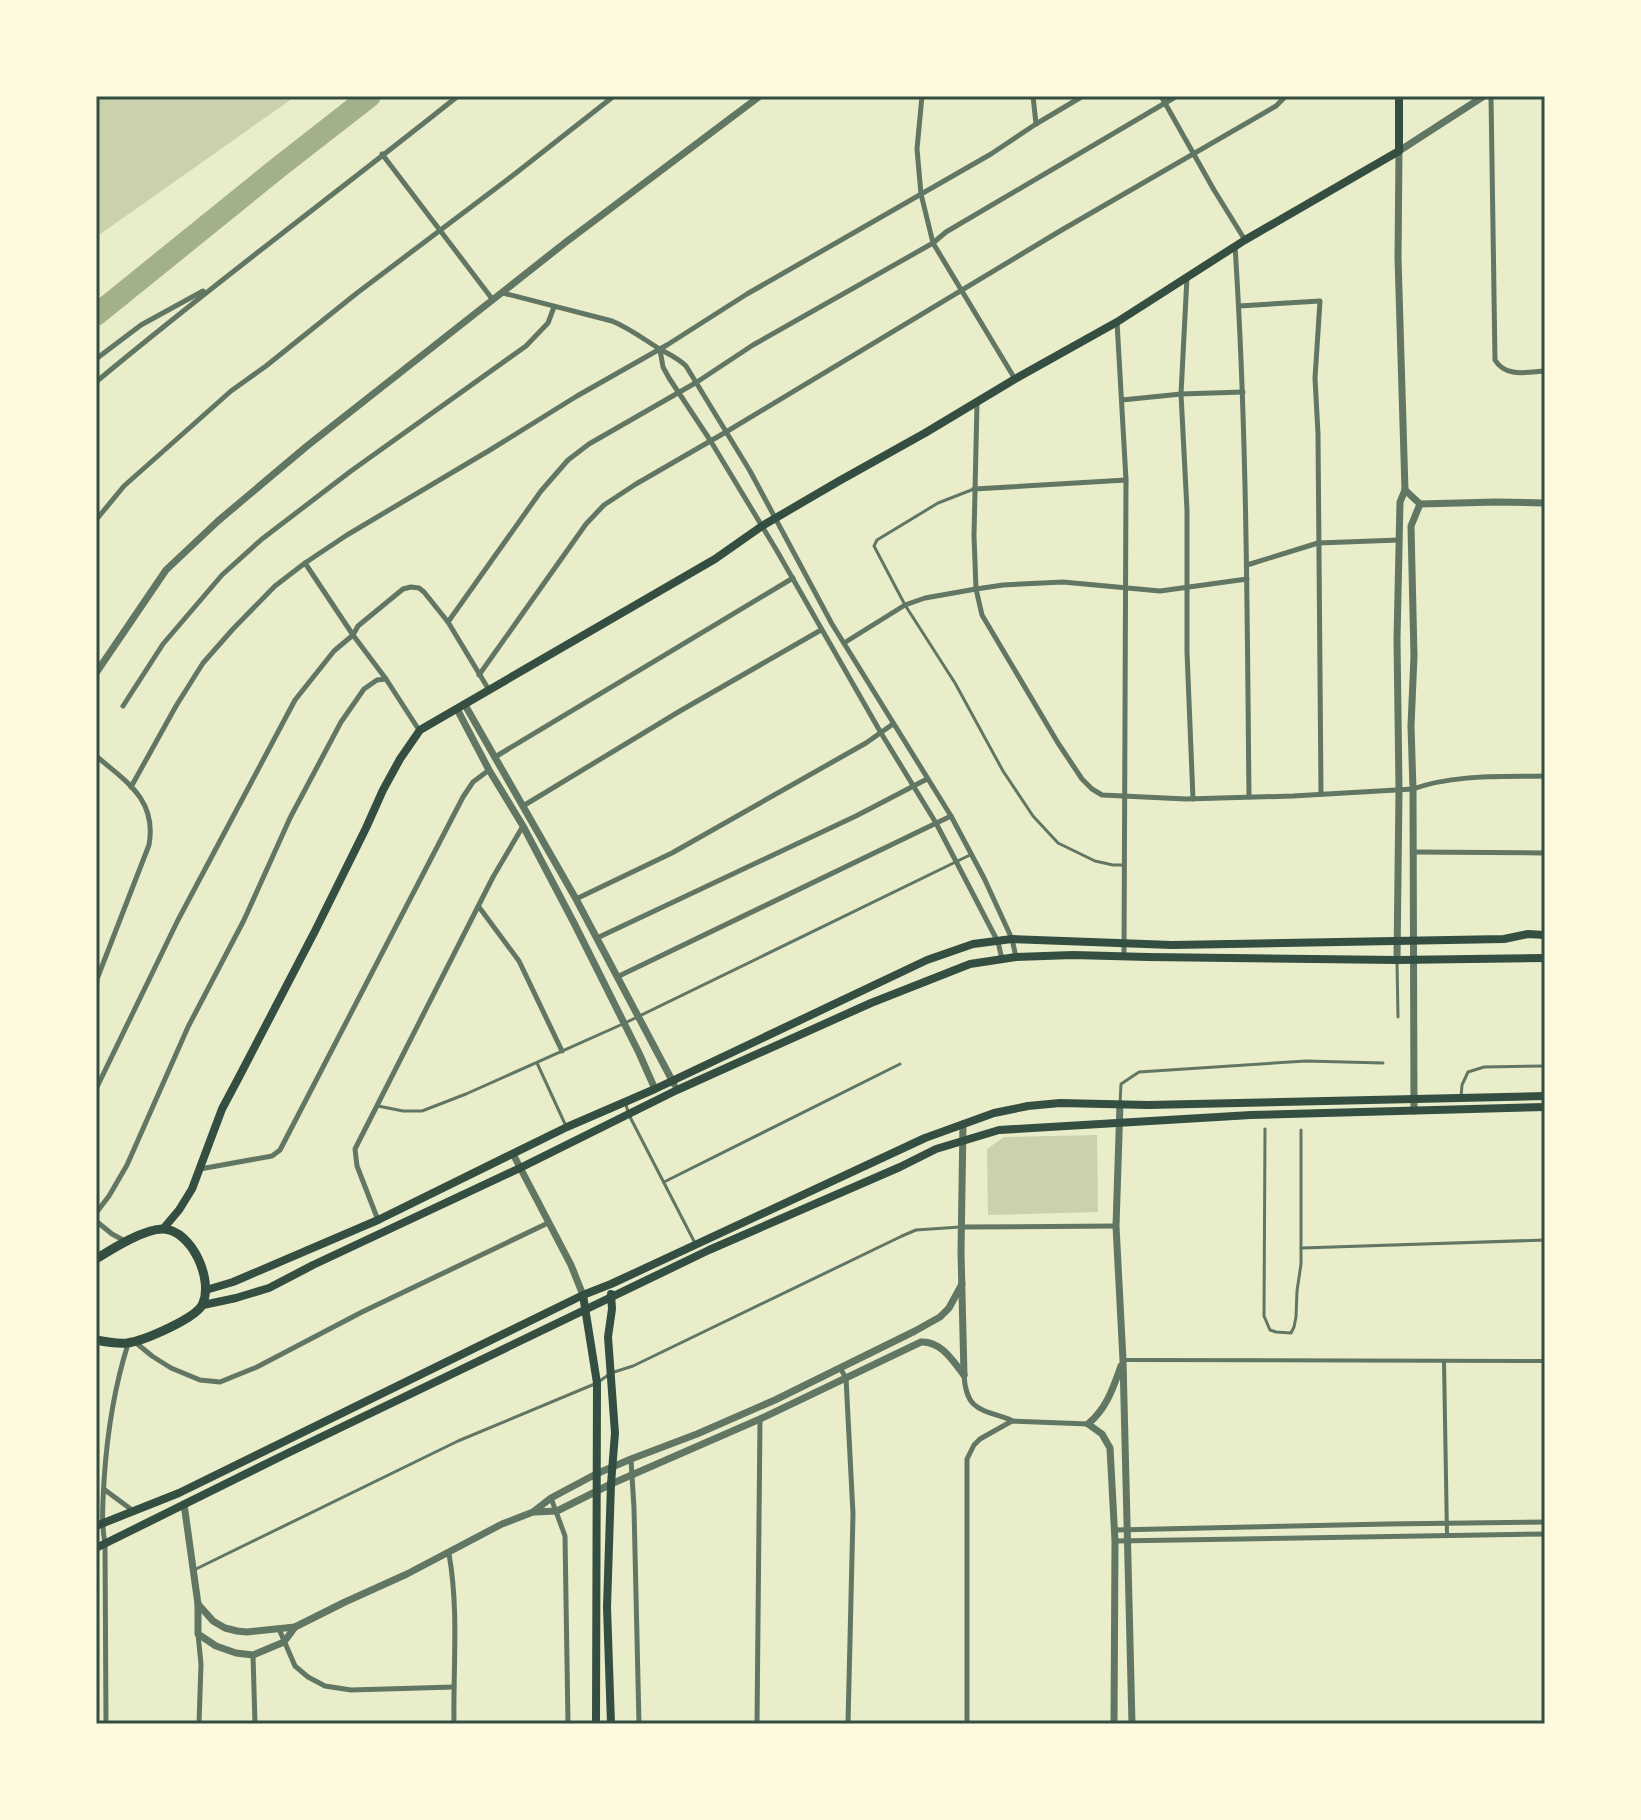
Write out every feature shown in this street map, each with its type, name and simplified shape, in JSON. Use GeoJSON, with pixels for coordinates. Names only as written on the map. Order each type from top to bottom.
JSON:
{"type":"FeatureCollection","features":[{"type":"Feature","properties":{"kind":"highway"},"geometry":{"type":"LineString","coordinates":[[96,1259],[155,1230],[175,1231],[192,1245],[206,1290],[203,1305],[168,1329],[132,1342],[96,1340]]}},
{"type":"Feature","properties":{"kind":"main road"},"geometry":{"type":"LineString","coordinates":[[163,1229],[192,1189],[222,1109],[315,931],[383,790],[420,730],[715,559],[762,526],[1117,322],[1235,245],[1399,151],[1399,96]]}},
{"type":"Feature","properties":{"kind":"main road"},"geometry":{"type":"LineString","coordinates":[[206,1290],[233,1282],[378,1220],[567,1127],[655,1089],[927,960],[973,944],[1012,939],[1172,945],[1504,939],[1528,934],[1545,935]]}},
{"type":"Feature","properties":{"kind":"main road"},"geometry":{"type":"LineString","coordinates":[[1289,942],[1289,959]]}},
{"type":"Feature","properties":{"kind":"main road"},"geometry":{"type":"LineString","coordinates":[[203,1305],[269,1288],[677,1090],[871,1003],[970,964],[1016,957],[1073,955],[1397,960],[1545,958]]}},
{"type":"Feature","properties":{"kind":"main road"},"geometry":{"type":"LineString","coordinates":[[98,1525],[179,1493],[583,1295],[925,1138],[994,1113],[1060,1103],[1148,1105],[1545,1096]]}},
{"type":"Feature","properties":{"kind":"main road"},"geometry":{"type":"LineString","coordinates":[[100,1546],[701,1255],[936,1149],[999,1130],[1251,1115],[1545,1107]]}},
{"type":"Feature","properties":{"kind":"main road"},"geometry":{"type":"LineString","coordinates":[[696,1245],[701,1255]]}},
{"type":"Feature","properties":{"kind":"main road"},"geometry":{"type":"LineString","coordinates":[[611,1284],[612,1309],[608,1337],[615,1433],[607,1607],[611,1724]]}},
{"type":"Feature","properties":{"kind":"main road"},"geometry":{"type":"LineString","coordinates":[[583,1295],[597,1383],[596,1724]]}},
{"type":"Feature","properties":{"kind":"street"},"geometry":{"type":"LineString","coordinates":[[96,382],[170,319],[458,96]]}},
{"type":"Feature","properties":{"kind":"street"},"geometry":{"type":"LineString","coordinates":[[96,520],[124,486],[231,391],[614,96]]}},
{"type":"Feature","properties":{"kind":"street"},"geometry":{"type":"LineString","coordinates":[[96,673],[166,570],[188,548],[307,446],[612,207],[760,96]]}},
{"type":"Feature","properties":{"kind":"street"},"geometry":{"type":"LineString","coordinates":[[922,96],[917,149],[925,219],[933,243],[1015,379]]}},
{"type":"Feature","properties":{"kind":"street"},"geometry":{"type":"LineString","coordinates":[[1033,96],[1036,124]]}},
{"type":"Feature","properties":{"kind":"street"},"geometry":{"type":"LineString","coordinates":[[131,787],[203,663],[275,586],[305,563],[577,396],[991,154],[1083,96]]}},
{"type":"Feature","properties":{"kind":"street"},"geometry":{"type":"LineString","coordinates":[[1161,96],[1245,240]]}},
{"type":"Feature","properties":{"kind":"street"},"geometry":{"type":"LineString","coordinates":[[448,622],[541,491],[568,460],[589,444],[1177,96]]}},
{"type":"Feature","properties":{"kind":"street"},"geometry":{"type":"LineString","coordinates":[[479,675],[586,524],[604,505],[1060,231],[1276,106],[1286,96]]}},
{"type":"Feature","properties":{"kind":"street"},"geometry":{"type":"LineString","coordinates":[[1397,960],[1397,639],[1400,502],[1405,490],[1398,258],[1399,151],[1484,96]]}},
{"type":"Feature","properties":{"kind":"street"},"geometry":{"type":"LineString","coordinates":[[1491,96],[1495,360],[1499,366],[1515,373],[1545,371]]}},
{"type":"Feature","properties":{"kind":"street"},"geometry":{"type":"LineString","coordinates":[[382,154],[493,301]]}},
{"type":"Feature","properties":{"kind":"street"},"geometry":{"type":"LineString","coordinates":[[1235,245],[1243,392],[1249,797]]}},
{"type":"Feature","properties":{"kind":"street"},"geometry":{"type":"LineString","coordinates":[[1187,277],[1181,394],[1187,510],[1186,588],[1193,799]]}},
{"type":"Feature","properties":{"kind":"street"},"geometry":{"type":"LineString","coordinates":[[96,359],[141,325],[218,283]]}},
{"type":"Feature","properties":{"kind":"street"},"geometry":{"type":"LineString","coordinates":[[503,293],[612,321],[627,327],[686,366],[776,518],[844,643],[951,816],[1012,939],[1016,957]]}},
{"type":"Feature","properties":{"kind":"street"},"geometry":{"type":"LineString","coordinates":[[1239,306],[1320,301],[1315,378],[1321,794]]}},
{"type":"Feature","properties":{"kind":"street"},"geometry":{"type":"LineString","coordinates":[[123,706],[163,644],[218,578],[262,539],[351,471],[526,346],[548,323],[554,307]]}},
{"type":"Feature","properties":{"kind":"street"},"geometry":{"type":"LineString","coordinates":[[1117,322],[1126,480],[1124,956]]}},
{"type":"Feature","properties":{"kind":"street"},"geometry":{"type":"LineString","coordinates":[[660,349],[663,367],[677,393],[710,440],[762,526],[958,862],[998,942],[1002,959]]}},
{"type":"Feature","properties":{"kind":"street"},"geometry":{"type":"LineString","coordinates":[[1122,400],[1243,392]]}},
{"type":"Feature","properties":{"kind":"street"},"geometry":{"type":"LineString","coordinates":[[977,402],[974,489],[976,589],[982,615],[1082,779],[1102,795],[1193,799],[1321,794],[1413,789],[1436,782],[1467,779],[1545,776]]}},
{"type":"Feature","properties":{"kind":"street"},"geometry":{"type":"LineString","coordinates":[[974,489],[1126,480]]}},
{"type":"Feature","properties":{"kind":"street"},"geometry":{"type":"LineString","coordinates":[[1405,490],[1420,504],[1545,503]]}},
{"type":"Feature","properties":{"kind":"street"},"geometry":{"type":"LineString","coordinates":[[1414,1111],[1411,526],[1420,504]]}},
{"type":"Feature","properties":{"kind":"street"},"geometry":{"type":"LineString","coordinates":[[1247,565],[1318,543],[1399,540]]}},
{"type":"Feature","properties":{"kind":"street"},"geometry":{"type":"LineString","coordinates":[[305,563],[420,730]]}},
{"type":"Feature","properties":{"kind":"street"},"geometry":{"type":"LineString","coordinates":[[495,757],[793,578]]}},
{"type":"Feature","properties":{"kind":"street"},"geometry":{"type":"LineString","coordinates":[[844,643],[905,605],[925,598],[976,589],[1063,582],[1160,591],[1247,579]]}},
{"type":"Feature","properties":{"kind":"street"},"geometry":{"type":"LineString","coordinates":[[96,1089],[178,920],[295,700],[358,626],[403,589],[419,588],[448,622],[489,690]]}},
{"type":"Feature","properties":{"kind":"street"},"geometry":{"type":"LineString","coordinates":[[510,804],[521,802],[821,630]]}},
{"type":"Feature","properties":{"kind":"street"},"geometry":{"type":"LineString","coordinates":[[96,1213],[127,1165],[188,1027],[244,920],[290,818],[341,722],[364,689],[377,680],[386,679]]}},
{"type":"Feature","properties":{"kind":"street"},"geometry":{"type":"LineString","coordinates":[[461,707],[495,757],[556,863],[677,1090]]}},
{"type":"Feature","properties":{"kind":"street"},"geometry":{"type":"LineString","coordinates":[[461,707],[489,770],[523,826],[625,1023],[655,1089]]}},
{"type":"Feature","properties":{"kind":"street"},"geometry":{"type":"LineString","coordinates":[[576,899],[672,853],[893,724]]}},
{"type":"Feature","properties":{"kind":"street"},"geometry":{"type":"LineString","coordinates":[[96,756],[140,796],[151,822],[149,845],[96,979],[96,991]]}},
{"type":"Feature","properties":{"kind":"street"},"geometry":{"type":"LineString","coordinates":[[200,1169],[272,1156],[280,1150],[463,797],[473,782],[489,770]]}},
{"type":"Feature","properties":{"kind":"street"},"geometry":{"type":"LineString","coordinates":[[597,938],[856,816],[927,779]]}},
{"type":"Feature","properties":{"kind":"street"},"geometry":{"type":"LineString","coordinates":[[617,977],[951,816]]}},
{"type":"Feature","properties":{"kind":"street"},"geometry":{"type":"LineString","coordinates":[[378,1220],[361,1180],[355,1149],[493,877],[523,826]]}},
{"type":"Feature","properties":{"kind":"street"},"geometry":{"type":"LineString","coordinates":[[1413,852],[1545,853]]}},
{"type":"Feature","properties":{"kind":"street"},"geometry":{"type":"LineString","coordinates":[[545,869],[556,863]]}},
{"type":"Feature","properties":{"kind":"street"},"geometry":{"type":"LineString","coordinates":[[479,906],[519,961],[562,1051]]}},
{"type":"Feature","properties":{"kind":"street"},"geometry":{"type":"LineString","coordinates":[[1120,1104],[1116,1226],[1123,1360],[1132,1724]]}},
{"type":"Feature","properties":{"kind":"street"},"geometry":{"type":"LineString","coordinates":[[963,1124],[961,1227],[965,1391],[971,1404],[1012,1421],[1088,1424],[1102,1434],[1110,1448],[1115,1530],[1114,1724]]}},
{"type":"Feature","properties":{"kind":"street"},"geometry":{"type":"LineString","coordinates":[[513,1154],[571,1265],[583,1295]]}},
{"type":"Feature","properties":{"kind":"street"},"geometry":{"type":"LineString","coordinates":[[96,1221],[127,1242]]}},
{"type":"Feature","properties":{"kind":"street"},"geometry":{"type":"LineString","coordinates":[[106,1724],[98,1525],[116,1388],[132,1342],[171,1368],[200,1380],[220,1382],[257,1367],[362,1312],[548,1223]]}},
{"type":"Feature","properties":{"kind":"street"},"geometry":{"type":"LineString","coordinates":[[961,1227],[1116,1226]]}},
{"type":"Feature","properties":{"kind":"street"},"geometry":{"type":"LineString","coordinates":[[198,1604],[213,1621],[225,1628],[247,1632],[295,1627],[449,1554],[502,1524],[533,1512],[551,1498],[596,1474],[697,1434],[840,1368],[940,1317],[949,1308],[962,1284]]}},
{"type":"Feature","properties":{"kind":"street"},"geometry":{"type":"LineString","coordinates":[[533,1512],[557,1511],[921,1342],[936,1345],[964,1375]]}},
{"type":"Feature","properties":{"kind":"street"},"geometry":{"type":"LineString","coordinates":[[1123,1360],[1545,1361]]}},
{"type":"Feature","properties":{"kind":"street"},"geometry":{"type":"LineString","coordinates":[[1088,1424],[1107,1402],[1123,1360]]}},
{"type":"Feature","properties":{"kind":"street"},"geometry":{"type":"LineString","coordinates":[[1444,1361],[1447,1535]]}},
{"type":"Feature","properties":{"kind":"street"},"geometry":{"type":"LineString","coordinates":[[840,1368],[846,1378],[853,1514],[848,1724]]}},
{"type":"Feature","properties":{"kind":"street"},"geometry":{"type":"LineString","coordinates":[[757,1724],[760,1419]]}},
{"type":"Feature","properties":{"kind":"street"},"geometry":{"type":"LineString","coordinates":[[967,1724],[965,1467],[974,1445],[1012,1421]]}},
{"type":"Feature","properties":{"kind":"street"},"geometry":{"type":"LineString","coordinates":[[631,1459],[639,1724]]}},
{"type":"Feature","properties":{"kind":"street"},"geometry":{"type":"LineString","coordinates":[[104,1489],[134,1512]]}},
{"type":"Feature","properties":{"kind":"street"},"geometry":{"type":"LineString","coordinates":[[551,1498],[565,1536],[568,1724]]}},
{"type":"Feature","properties":{"kind":"street"},"geometry":{"type":"LineString","coordinates":[[184,1504],[198,1604],[201,1664],[199,1724]]}},
{"type":"Feature","properties":{"kind":"street"},"geometry":{"type":"LineString","coordinates":[[1115,1530],[1545,1522]]}},
{"type":"Feature","properties":{"kind":"street"},"geometry":{"type":"LineString","coordinates":[[1115,1541],[1545,1534]]}},
{"type":"Feature","properties":{"kind":"street"},"geometry":{"type":"LineString","coordinates":[[449,1554],[454,1596],[454,1724]]}},
{"type":"Feature","properties":{"kind":"street"},"geometry":{"type":"LineString","coordinates":[[198,1634],[216,1646],[253,1655],[284,1642],[295,1627]]}},
{"type":"Feature","properties":{"kind":"street"},"geometry":{"type":"LineString","coordinates":[[279,1629],[295,1666],[325,1686],[351,1690],[454,1687]]}},
{"type":"Feature","properties":{"kind":"street"},"geometry":{"type":"LineString","coordinates":[[253,1655],[255,1724]]}},
{"type":"Feature","properties":{"kind":"lane"},"geometry":{"type":"LineString","coordinates":[[974,489],[938,503],[875,542],[874,546],[905,605],[955,683],[1003,771],[1038,823],[1066,847],[1095,861],[1125,865]]}},
{"type":"Feature","properties":{"kind":"lane"},"geometry":{"type":"LineString","coordinates":[[377,1106],[422,1111],[537,1063],[972,854]]}},
{"type":"Feature","properties":{"kind":"lane"},"geometry":{"type":"LineString","coordinates":[[1397,960],[1398,1017]]}},
{"type":"Feature","properties":{"kind":"lane"},"geometry":{"type":"LineString","coordinates":[[1120,1104],[1121,1084],[1139,1072],[1306,1061],[1383,1063]]}},
{"type":"Feature","properties":{"kind":"lane"},"geometry":{"type":"LineString","coordinates":[[537,1063],[567,1127]]}},
{"type":"Feature","properties":{"kind":"lane"},"geometry":{"type":"LineString","coordinates":[[664,1182],[900,1064]]}},
{"type":"Feature","properties":{"kind":"lane"},"geometry":{"type":"LineString","coordinates":[[1461,1097],[1468,1072],[1484,1067],[1545,1066]]}},
{"type":"Feature","properties":{"kind":"lane"},"geometry":{"type":"LineString","coordinates":[[625,1101],[629,1115],[696,1245]]}},
{"type":"Feature","properties":{"kind":"lane"},"geometry":{"type":"LineString","coordinates":[[1265,1129],[1264,1316],[1270,1330],[1291,1333],[1302,1248],[1301,1130]]}},
{"type":"Feature","properties":{"kind":"lane"},"geometry":{"type":"LineString","coordinates":[[193,1571],[458,1441],[597,1383],[611,1373],[633,1366],[916,1230],[961,1227]]}},
{"type":"Feature","properties":{"kind":"lane"},"geometry":{"type":"LineString","coordinates":[[1302,1248],[1545,1240]]}},
{"type":"Feature","properties":{"kind":"green space"},"geometry":{"type":"Polygon","coordinates":[[[96,96],[296,96],[96,237],[96,96]]]}},
{"type":"Feature","properties":{"kind":"green space"},"geometry":{"type":"Polygon","coordinates":[[[1097,1135],[1098,1212],[988,1215],[987,1149],[1004,1137],[1097,1135]]]}},
{"type":"Feature","properties":{"kind":"waterway"},"geometry":{"type":"LineString","coordinates":[[96,315],[370,96]]}}]}
